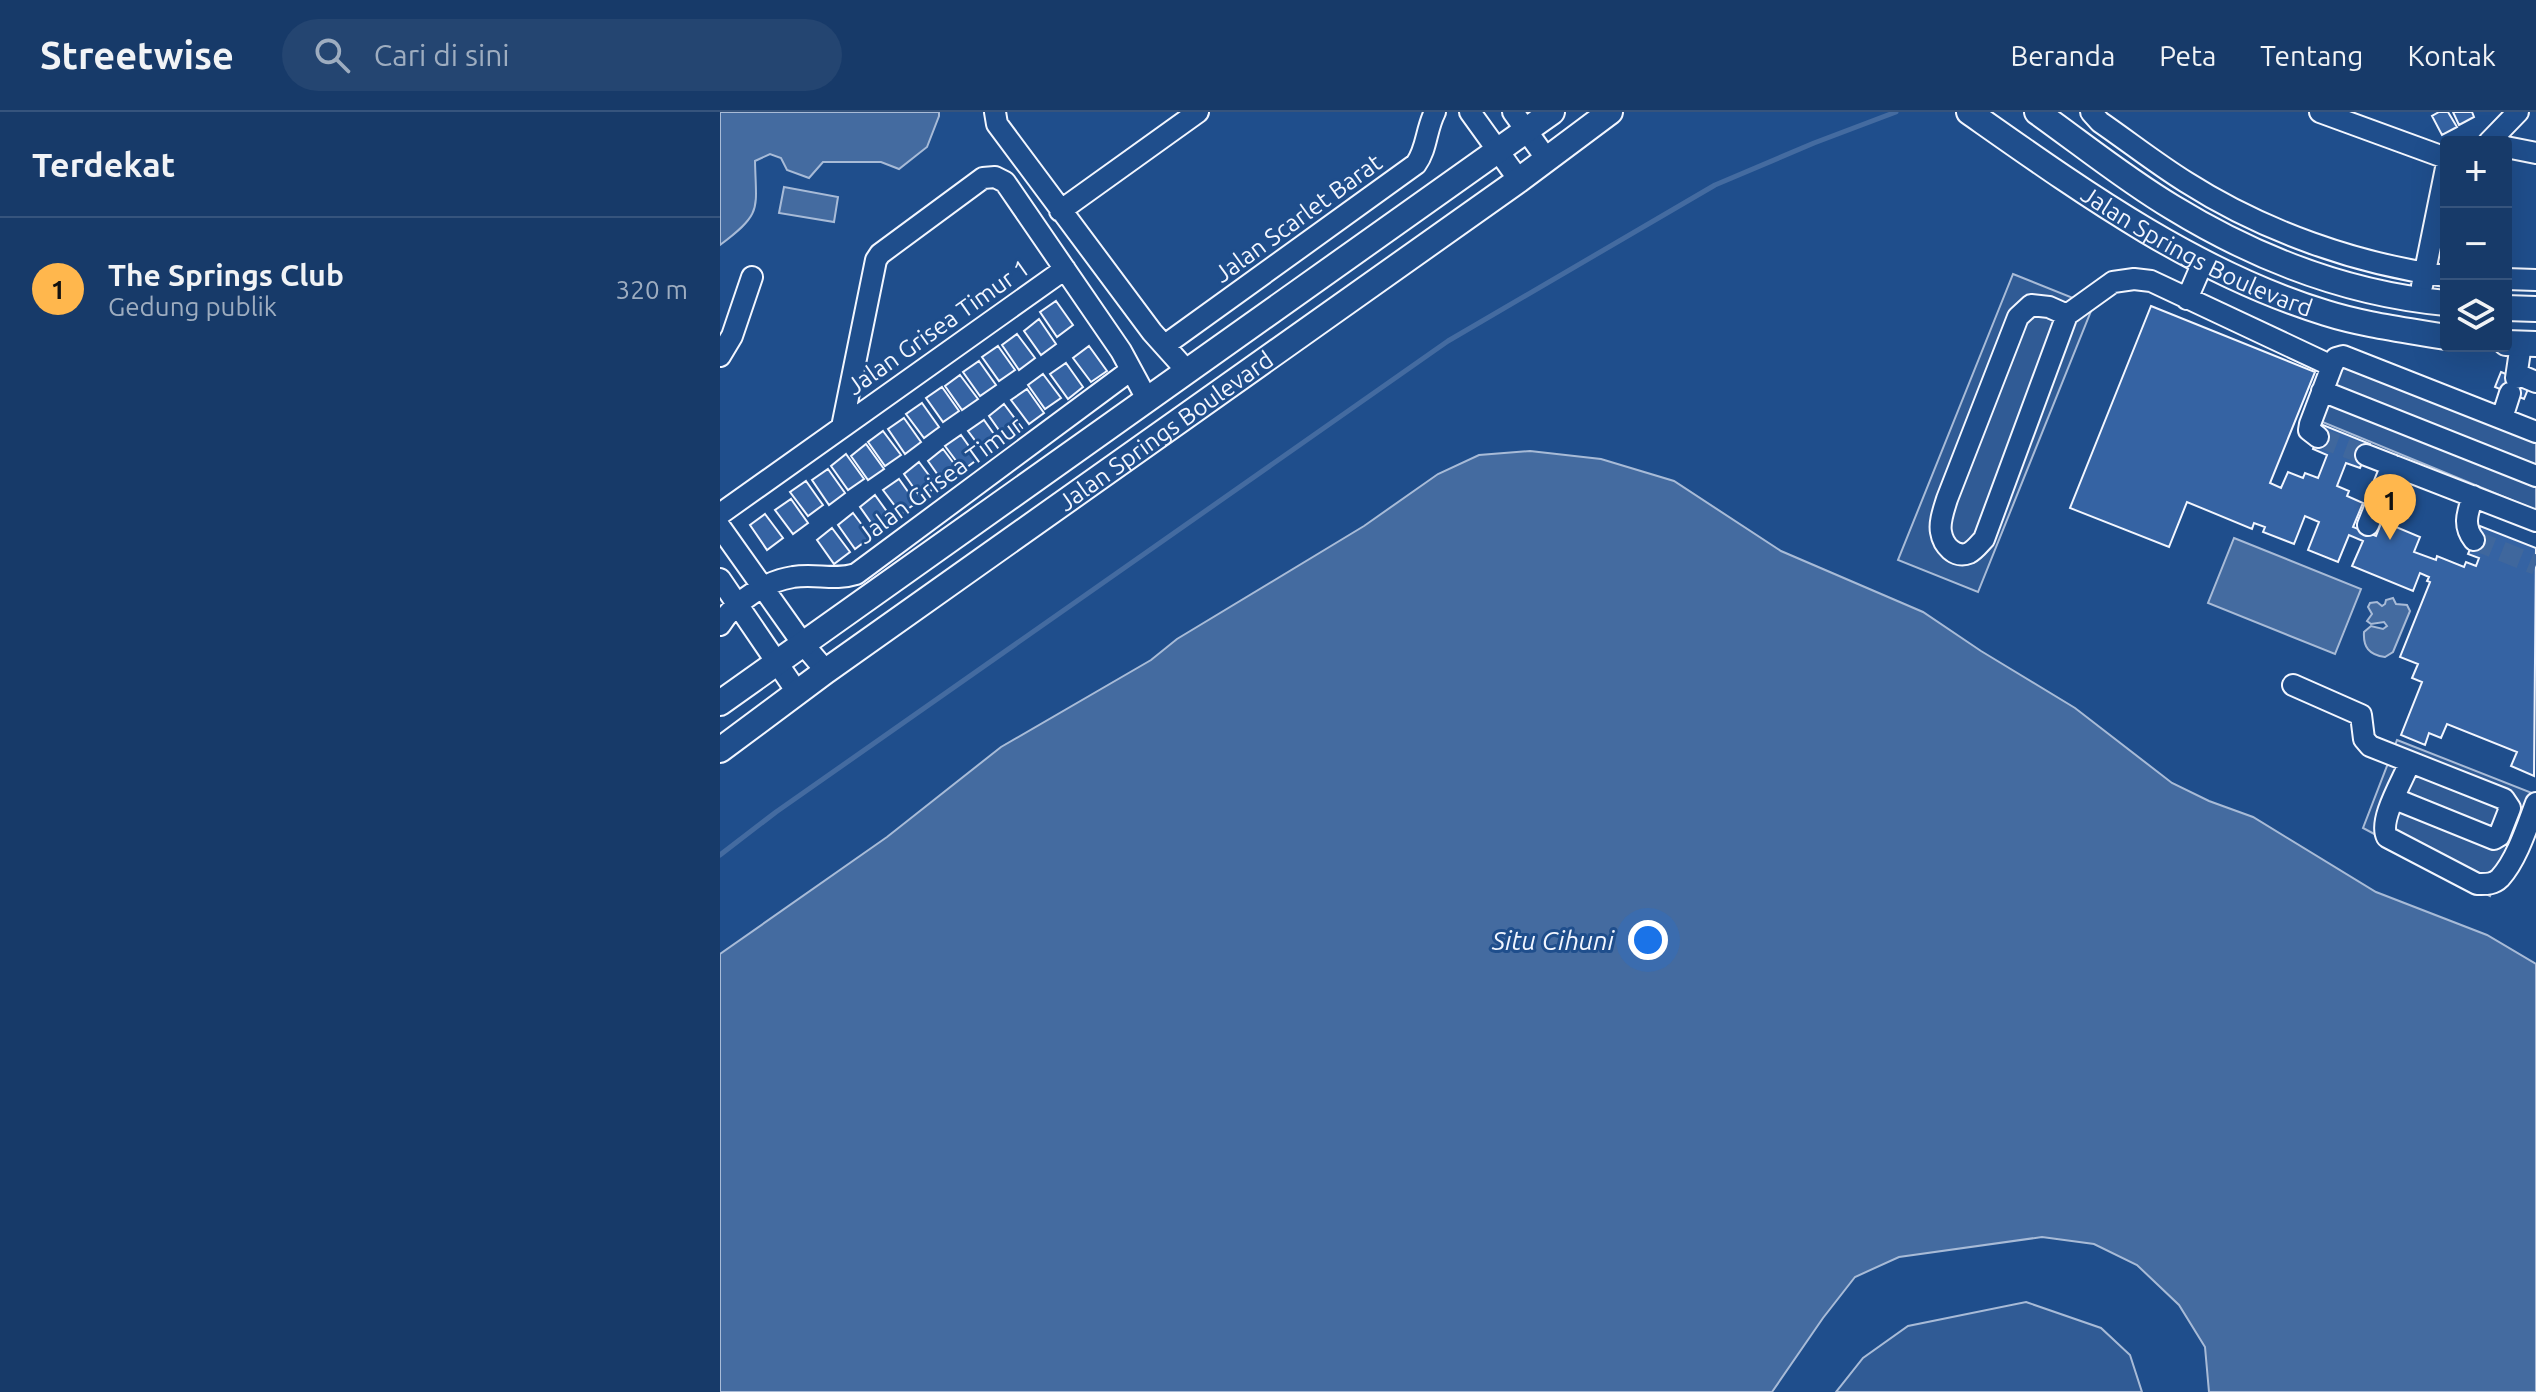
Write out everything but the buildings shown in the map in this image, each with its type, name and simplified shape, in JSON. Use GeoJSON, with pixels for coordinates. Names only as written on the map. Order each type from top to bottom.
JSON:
{"type":"FeatureCollection","features":[{"type":"Feature","properties":{"kind":"main road","name":"Jalan Springs Boulevard"},"geometry":{"type":"LineString","coordinates":[[720,703],[1497,149],[1520,121],[1552,112]]}},
{"type":"Feature","properties":{"kind":"main road","name":"Jalan Springs Boulevard"},"geometry":{"type":"LineString","coordinates":[[720,750],[826,671],[1519,180],[1610,112]]}},
{"type":"Feature","properties":{"kind":"main road","name":"Jalan Springs Boulevard"},"geometry":{"type":"LineString","coordinates":[[2037,112],[2170,206],[2240,245],[2334,283],[2440,303]]}},
{"type":"Feature","properties":{"kind":"main road","name":"Jalan Springs Boulevard"},"geometry":{"type":"LineString","coordinates":[[1975,116],[2114,210],[2203,262],[2327,314],[2440,336]]}},
{"type":"Feature","properties":{"kind":"main road"},"geometry":{"type":"LineString","coordinates":[[2512,308],[2536,309]]}},
{"type":"Feature","properties":{"kind":"street"},"geometry":{"type":"LineString","coordinates":[[995,112],[997,124],[1060,211],[1147,325],[1187,371]]}},
{"type":"Feature","properties":{"kind":"street"},"geometry":{"type":"LineString","coordinates":[[1060,211],[1198,112]]}},
{"type":"Feature","properties":{"kind":"street","name":"Jalan Scarlet Barat"},"geometry":{"type":"LineString","coordinates":[[1165,345],[1416,164],[1423,154],[1428,126],[1435,112]]}},
{"type":"Feature","properties":{"kind":"street"},"geometry":{"type":"LineString","coordinates":[[1470,112],[1519,180]]}},
{"type":"Feature","properties":{"kind":"street"},"geometry":{"type":"LineString","coordinates":[[2091,112],[2100,122],[2187,183],[2243,214],[2341,252],[2440,275]]}},
{"type":"Feature","properties":{"kind":"street"},"geometry":{"type":"LineString","coordinates":[[2320,112],[2440,156]]}},
{"type":"Feature","properties":{"kind":"street"},"geometry":{"type":"LineString","coordinates":[[2495,136],[2518,112]]}},
{"type":"Feature","properties":{"kind":"street"},"geometry":{"type":"LineString","coordinates":[[1520,121],[1546,158]]}},
{"type":"Feature","properties":{"kind":"street"},"geometry":{"type":"LineString","coordinates":[[2512,148],[2536,153]]}},
{"type":"Feature","properties":{"kind":"street","name":"Jalan Grisea Timur 1"},"geometry":{"type":"LineString","coordinates":[[720,514],[1065,269],[1005,182],[995,177],[983,178],[876,260],[842,427]]}},
{"type":"Feature","properties":{"kind":"street"},"geometry":{"type":"LineString","coordinates":[[2419,301],[2440,198]]}},
{"type":"Feature","properties":{"kind":"street"},"geometry":{"type":"LineString","coordinates":[[2187,299],[2203,262]]}},
{"type":"Feature","properties":{"kind":"street"},"geometry":{"type":"LineString","coordinates":[[1065,269],[1147,399]]}},
{"type":"Feature","properties":{"kind":"street"},"geometry":{"type":"LineString","coordinates":[[720,356],[732,336],[752,277]]}},
{"type":"Feature","properties":{"kind":"street"},"geometry":{"type":"LineString","coordinates":[[2067,315],[2049,307],[2031,305],[2018,317],[1947,499],[1940,529],[1943,542],[1950,550],[1960,554],[1970,552],[1984,539],[2067,315],[2113,282],[2134,279],[2151,281],[2332,366]]}},
{"type":"Feature","properties":{"kind":"street"},"geometry":{"type":"LineString","coordinates":[[2512,279],[2536,280]]}},
{"type":"Feature","properties":{"kind":"street"},"geometry":{"type":"LineString","coordinates":[[2502,418],[2520,382],[2521,344]]}},
{"type":"Feature","properties":{"kind":"street"},"geometry":{"type":"LineString","coordinates":[[2318,437],[2309,430],[2310,424],[2332,366],[2336,358],[2343,356],[2536,432]]}},
{"type":"Feature","properties":{"kind":"street","name":"Jalan Grisea Timur"},"geometry":{"type":"LineString","coordinates":[[763,587],[793,577],[829,579],[856,574],[1131,370]]}},
{"type":"Feature","properties":{"kind":"street"},"geometry":{"type":"LineString","coordinates":[[2322,391],[2536,476]]}},
{"type":"Feature","properties":{"kind":"street"},"geometry":{"type":"LineString","coordinates":[[2366,455],[2536,521]]}},
{"type":"Feature","properties":{"kind":"street"},"geometry":{"type":"LineString","coordinates":[[2368,525],[2392,465]]}},
{"type":"Feature","properties":{"kind":"street"},"geometry":{"type":"LineString","coordinates":[[2473,496],[2467,528],[2474,540]]}},
{"type":"Feature","properties":{"kind":"street"},"geometry":{"type":"LineString","coordinates":[[720,527],[803,644],[826,671]]}},
{"type":"Feature","properties":{"kind":"street"},"geometry":{"type":"LineString","coordinates":[[720,579],[797,692]]}},
{"type":"Feature","properties":{"kind":"street"},"geometry":{"type":"LineString","coordinates":[[720,625],[738,605],[763,587]]}},
{"type":"Feature","properties":{"kind":"street"},"geometry":{"type":"LineString","coordinates":[[2293,685],[2358,713],[2363,718],[2367,744],[2504,799],[2508,803],[2508,816],[2499,836],[2494,839],[2395,799]]}},
{"type":"Feature","properties":{"kind":"street"},"geometry":{"type":"LineString","coordinates":[[2410,762],[2385,820],[2383,828],[2387,837],[2477,884],[2490,884],[2500,878],[2536,803]]}},
{"type":"Feature","properties":{"kind":"shaded area"},"geometry":{"type":"Polygon","coordinates":[[[2013,274],[2093,306],[1978,592],[1898,560],[2013,274]]]}},
{"type":"Feature","properties":{"kind":"shaded area"},"geometry":{"type":"Polygon","coordinates":[[[2344,364],[2536,429],[2536,510],[2320,421],[2344,364]]]}},
{"type":"Feature","properties":{"kind":"shaded area"},"geometry":{"type":"Polygon","coordinates":[[[2397,740],[2532,793],[2490,896],[2363,828],[2397,740]]]}},
{"type":"Feature","properties":{"kind":"shaded area"},"geometry":{"type":"Polygon","coordinates":[[[2026,1302],[2101,1328],[2130,1355],[2142,1392],[1836,1392],[1863,1358],[1908,1326],[2026,1302]]]}},
{"type":"Feature","properties":{"kind":"water"},"geometry":{"type":"Polygon","coordinates":[[[720,112],[939,112],[939,116],[927,147],[899,169],[881,162],[823,162],[809,178],[787,170],[781,158],[770,154],[755,161],[754,209],[744,225],[720,245],[720,112]]]}},
{"type":"Feature","properties":{"kind":"water"},"geometry":{"type":"Polygon","coordinates":[[[784,187],[838,197],[834,222],[779,213],[784,187]]]}},
{"type":"Feature","properties":{"kind":"water","name":"Situ Cihuni"},"geometry":{"type":"Polygon","coordinates":[[[1530,451],[1601,459],[1674,481],[1781,551],[1923,612],[2075,708],[2172,783],[2253,817],[2376,892],[2487,935],[2536,964],[2536,1392],[2209,1392],[2205,1347],[2179,1305],[2137,1265],[2094,1244],[2042,1237],[1899,1257],[1855,1277],[1772,1392],[720,1392],[720,954],[887,837],[1001,747],[1151,660],[1177,639],[1364,526],[1438,474],[1479,455],[1530,451]]]}},
{"type":"Feature","properties":{"kind":"water"},"geometry":{"type":"Polygon","coordinates":[[[2234,538],[2361,589],[2335,654],[2208,603],[2234,538]]]}},
{"type":"Feature","properties":{"kind":"water"},"geometry":{"type":"Polygon","coordinates":[[[2393,598],[2396,604],[2407,605],[2410,611],[2393,652],[2385,657],[2368,649],[2364,632],[2371,626],[2383,629],[2387,626],[2384,622],[2371,624],[2367,621],[2372,614],[2368,607],[2370,603],[2377,602],[2382,606],[2386,600],[2393,598]]]}},
{"type":"Feature","properties":{"kind":"waterway"},"geometry":{"type":"LineString","coordinates":[[720,855],[776,812],[1448,341],[1715,185],[1896,112]]}},
{"type":"Feature","properties":{"kind":"tunnel"},"geometry":{"type":"LineString","coordinates":[[2318,437],[2366,455]]}},
{"type":"Feature","properties":{"kind":"tunnel"},"geometry":{"type":"LineString","coordinates":[[2474,540],[2536,565]]}},
{"type":"Feature","properties":{"kind":"place","name":"The Springs Club"},"geometry":{"type":"Point","coordinates":[2390,540]}}]}
